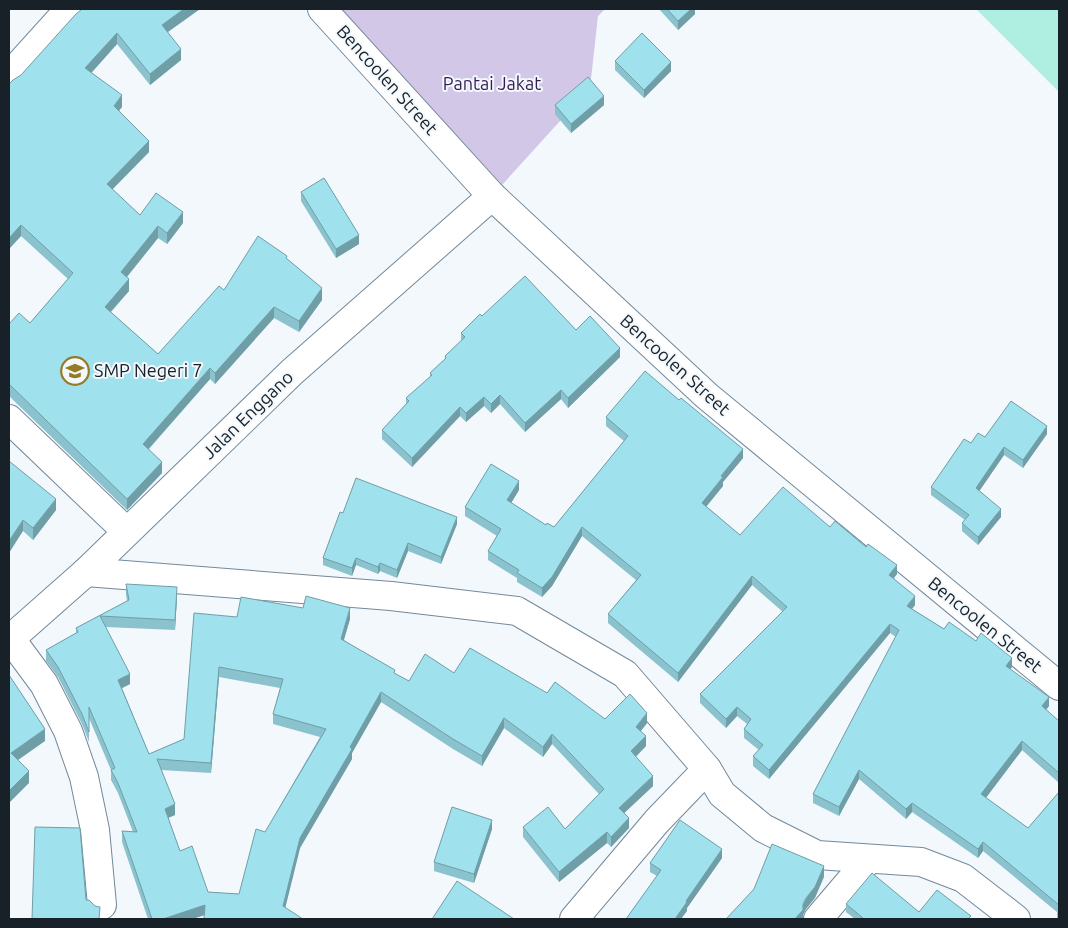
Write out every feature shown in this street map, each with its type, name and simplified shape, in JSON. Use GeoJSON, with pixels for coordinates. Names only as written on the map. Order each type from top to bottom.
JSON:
{"type":"FeatureCollection","features":[{"type":"Feature","properties":{"kind":"street"},"geometry":{"type":"LineString","coordinates":[[9,76],[64,15],[72,9]]}},
{"type":"Feature","properties":{"kind":"street","name":"Bencoolen Street"},"geometry":{"type":"LineString","coordinates":[[322,9],[492,196],[707,396],[1059,686]]}},
{"type":"Feature","properties":{"kind":"street","name":"Jalan Enggano"},"geometry":{"type":"LineString","coordinates":[[10,639],[86,572],[126,531],[292,372],[492,196]]}},
{"type":"Feature","properties":{"kind":"street"},"geometry":{"type":"LineString","coordinates":[[9,419],[126,531]]}},
{"type":"Feature","properties":{"kind":"street"},"geometry":{"type":"LineString","coordinates":[[86,572],[391,596],[517,611],[625,674],[707,769],[722,794],[763,828],[817,855],[920,862],[963,878],[1016,919]]}},
{"type":"Feature","properties":{"kind":"street"},"geometry":{"type":"LineString","coordinates":[[10,639],[44,684],[68,731],[84,777],[95,830],[102,905]]}},
{"type":"Feature","properties":{"kind":"street"},"geometry":{"type":"LineString","coordinates":[[574,919],[657,821],[707,769]]}},
{"type":"Feature","properties":{"kind":"street"},"geometry":{"type":"LineString","coordinates":[[818,919],[869,859]]}},
{"type":"Feature","properties":{"kind":"green space","name":"Pantai Jakat"},"geometry":{"type":"Polygon","coordinates":[[[322,9],[605,9],[598,16],[590,88],[492,196],[322,9]]]}},
{"type":"Feature","properties":{"kind":"shaded area"},"geometry":{"type":"Polygon","coordinates":[[[976,9],[1059,9],[1059,92],[976,9]]]}},
{"type":"Feature","properties":{"kind":"building"},"geometry":{"type":"Polygon","coordinates":[[[82,9],[184,9],[162,25],[181,49],[150,74],[117,33],[85,68],[122,95],[114,106],[149,141],[107,184],[140,215],[156,193],[183,212],[167,233],[158,226],[121,272],[129,279],[105,307],[158,354],[219,286],[224,290],[258,236],[287,256],[286,258],[322,288],[299,321],[274,307],[215,373],[210,368],[143,444],[162,462],[127,499],[9,384],[9,324],[19,313],[30,323],[73,273],[21,225],[9,238],[9,84],[21,75],[82,9]]]}},
{"type":"Feature","properties":{"kind":"building"},"geometry":{"type":"Polygon","coordinates":[[[667,9],[691,9],[678,21],[667,9]]]}},
{"type":"Feature","properties":{"kind":"building"},"geometry":{"type":"Polygon","coordinates":[[[642,33],[671,62],[644,90],[615,61],[642,33]]]}},
{"type":"Feature","properties":{"kind":"building"},"geometry":{"type":"Polygon","coordinates":[[[588,77],[604,96],[571,124],[555,105],[588,77]]]}},
{"type":"Feature","properties":{"kind":"building"},"geometry":{"type":"Polygon","coordinates":[[[324,178],[359,235],[336,249],[301,192],[324,178]]]}},
{"type":"Feature","properties":{"kind":"building"},"geometry":{"type":"Polygon","coordinates":[[[525,276],[576,330],[590,316],[620,348],[568,398],[561,390],[525,423],[500,395],[491,404],[484,397],[466,413],[460,407],[412,458],[382,430],[409,401],[406,398],[432,375],[430,373],[465,337],[461,333],[480,314],[482,316],[525,276]]]}},
{"type":"Feature","properties":{"kind":"building"},"geometry":{"type":"Polygon","coordinates":[[[645,371],[679,400],[681,398],[743,449],[702,503],[740,535],[783,487],[830,527],[835,521],[866,547],[868,544],[897,565],[889,575],[915,596],[907,606],[944,629],[949,622],[976,641],[981,633],[1012,658],[1006,666],[1049,697],[1042,706],[1059,721],[1059,773],[1022,741],[981,794],[1028,828],[1059,792],[1059,905],[983,842],[978,849],[912,803],[906,809],[859,770],[839,807],[813,794],[899,630],[890,624],[769,770],[753,756],[763,745],[744,729],[751,719],[737,707],[726,719],[700,694],[787,607],[752,576],[678,673],[608,614],[641,575],[582,527],[552,577],[542,588],[517,573],[519,570],[488,551],[501,529],[465,507],[491,464],[519,481],[507,500],[546,525],[547,523],[554,527],[628,436],[606,417],[645,371]]]}},
{"type":"Feature","properties":{"kind":"building"},"geometry":{"type":"Polygon","coordinates":[[[1011,401],[1047,426],[1023,460],[1004,447],[976,488],[1001,509],[978,537],[962,523],[969,515],[931,487],[964,439],[971,443],[978,433],[985,437],[1011,401]]]}},
{"type":"Feature","properties":{"kind":"building"},"geometry":{"type":"Polygon","coordinates":[[[9,461],[56,499],[33,528],[23,520],[9,541],[9,461]]]}},
{"type":"Feature","properties":{"kind":"building"},"geometry":{"type":"Polygon","coordinates":[[[356,478],[457,517],[441,557],[408,543],[397,570],[380,563],[378,567],[356,558],[352,568],[323,558],[340,512],[343,513],[356,478]]]}},
{"type":"Feature","properties":{"kind":"building"},"geometry":{"type":"Polygon","coordinates":[[[126,584],[177,587],[175,620],[100,616],[130,674],[118,680],[149,754],[184,739],[194,613],[237,617],[241,597],[303,608],[306,596],[350,608],[341,639],[395,670],[394,673],[409,681],[425,654],[454,673],[470,648],[547,693],[555,682],[605,719],[630,694],[647,713],[636,727],[646,736],[631,751],[653,776],[619,808],[629,818],[611,837],[607,832],[559,872],[523,827],[548,807],[565,829],[604,789],[552,734],[543,747],[504,718],[482,756],[381,692],[350,747],[352,749],[300,838],[283,906],[303,919],[204,919],[205,905],[163,919],[152,919],[122,831],[137,832],[111,770],[115,768],[89,707],[89,732],[58,667],[46,650],[78,632],[76,628],[129,600],[126,584]],[[219,667],[211,763],[157,759],[175,804],[165,809],[180,851],[192,846],[208,892],[239,894],[256,829],[265,832],[326,729],[273,714],[283,679],[219,667]]]}},
{"type":"Feature","properties":{"kind":"building"},"geometry":{"type":"Polygon","coordinates":[[[9,675],[45,729],[11,753],[29,771],[9,791],[9,675]]]}},
{"type":"Feature","properties":{"kind":"building"},"geometry":{"type":"Polygon","coordinates":[[[452,807],[492,820],[474,874],[434,862],[452,807]]]}},
{"type":"Feature","properties":{"kind":"building"},"geometry":{"type":"Polygon","coordinates":[[[680,820],[722,849],[675,919],[626,919],[661,870],[650,863],[680,820]]]}},
{"type":"Feature","properties":{"kind":"building"},"geometry":{"type":"Polygon","coordinates":[[[35,827],[80,828],[86,900],[100,907],[99,919],[32,919],[35,827]]]}},
{"type":"Feature","properties":{"kind":"building"},"geometry":{"type":"Polygon","coordinates":[[[772,844],[824,866],[815,887],[803,904],[803,910],[795,919],[726,919],[754,889],[772,844]]]}},
{"type":"Feature","properties":{"kind":"building"},"geometry":{"type":"Polygon","coordinates":[[[872,873],[919,912],[937,890],[971,916],[968,919],[862,919],[846,904],[872,873]]]}},
{"type":"Feature","properties":{"kind":"building"},"geometry":{"type":"Polygon","coordinates":[[[457,881],[514,919],[432,919],[457,881]]]}},
{"type":"Feature","properties":{"kind":"place","name":"SMP Negeri 7"},"geometry":{"type":"Point","coordinates":[75,371]}}]}
